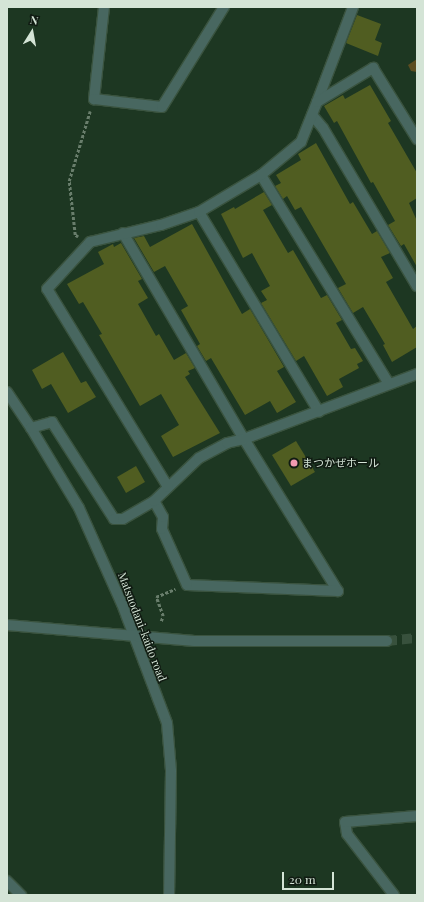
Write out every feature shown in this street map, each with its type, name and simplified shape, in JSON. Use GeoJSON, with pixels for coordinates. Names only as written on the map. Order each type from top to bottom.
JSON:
{"type":"FeatureCollection","features":[{"type":"Feature","properties":{"kind":"street"},"geometry":{"type":"LineString","coordinates":[[104,7],[94,99],[162,107],[224,7]]}},
{"type":"Feature","properties":{"kind":"street"},"geometry":{"type":"LineString","coordinates":[[168,487],[47,289],[90,242],[160,225],[199,212],[262,175],[301,142],[353,7]]}},
{"type":"Feature","properties":{"kind":"street"},"geometry":{"type":"LineString","coordinates":[[317,102],[373,68],[417,139]]}},
{"type":"Feature","properties":{"kind":"street"},"geometry":{"type":"LineString","coordinates":[[312,115],[323,128],[417,286]]}},
{"type":"Feature","properties":{"kind":"street"},"geometry":{"type":"LineString","coordinates":[[262,175],[389,384]]}},
{"type":"Feature","properties":{"kind":"street"},"geometry":{"type":"LineString","coordinates":[[199,212],[319,412]]}},
{"type":"Feature","properties":{"kind":"street"},"geometry":{"type":"LineString","coordinates":[[123,233],[244,439],[338,591],[187,585],[162,529],[163,517],[154,501]]}},
{"type":"Feature","properties":{"kind":"street"},"geometry":{"type":"LineString","coordinates":[[32,428],[52,422],[114,519],[123,519],[154,501],[199,458],[228,443],[244,439],[319,412],[417,374]]}},
{"type":"Feature","properties":{"kind":"street","name":"Matsuodani-kaido road"},"geometry":{"type":"LineString","coordinates":[[7,392],[32,428],[79,508],[122,604],[166,723],[172,771],[169,895]]}},
{"type":"Feature","properties":{"kind":"street"},"geometry":{"type":"LineString","coordinates":[[7,626],[194,641],[388,641]]}},
{"type":"Feature","properties":{"kind":"street"},"geometry":{"type":"LineString","coordinates":[[394,895],[347,834],[345,822],[417,816]]}},
{"type":"Feature","properties":{"kind":"street"},"geometry":{"type":"LineString","coordinates":[[7,881],[21,895]]}},
{"type":"Feature","properties":{"kind":"path"},"geometry":{"type":"LineString","coordinates":[[86,246],[75,235],[69,181],[94,99]]}},
{"type":"Feature","properties":{"kind":"path"},"geometry":{"type":"LineString","coordinates":[[161,621],[163,616],[156,597],[187,585]]}},
{"type":"Feature","properties":{"kind":"shaded area"},"geometry":{"type":"Polygon","coordinates":[[[417,59],[417,72],[411,71],[408,65],[417,59]]]}},
{"type":"Feature","properties":{"kind":"building"},"geometry":{"type":"Polygon","coordinates":[[[357,15],[381,24],[375,40],[382,43],[378,56],[346,43],[357,15]]]}},
{"type":"Feature","properties":{"kind":"building"},"geometry":{"type":"Polygon","coordinates":[[[370,85],[391,121],[388,123],[417,173],[417,198],[409,203],[417,221],[417,267],[404,244],[401,246],[388,225],[395,221],[373,182],[371,183],[337,121],[334,123],[324,106],[343,95],[345,99],[370,85]]]}},
{"type":"Feature","properties":{"kind":"building"},"geometry":{"type":"Polygon","coordinates":[[[316,143],[350,204],[353,202],[372,234],[377,231],[390,253],[381,257],[393,278],[386,282],[413,329],[417,326],[417,347],[392,362],[383,345],[385,344],[363,307],[353,313],[338,288],[346,284],[301,207],[295,210],[287,196],[283,199],[275,186],[281,183],[276,175],[301,160],[298,154],[316,143]]]}},
{"type":"Feature","properties":{"kind":"building"},"geometry":{"type":"Polygon","coordinates":[[[264,192],[272,205],[263,210],[288,253],[293,250],[321,298],[327,295],[342,320],[336,323],[351,349],[355,348],[363,361],[357,364],[359,368],[339,379],[343,387],[327,396],[304,356],[296,361],[261,303],[267,300],[261,291],[270,286],[252,253],[243,258],[221,214],[234,207],[235,209],[264,192]]]}},
{"type":"Feature","properties":{"kind":"building"},"geometry":{"type":"Polygon","coordinates":[[[192,224],[242,314],[250,309],[284,367],[277,371],[296,402],[277,413],[270,401],[245,415],[211,358],[206,361],[197,346],[200,344],[181,310],[188,306],[165,266],[154,272],[134,238],[144,236],[150,247],[192,224]]]}},
{"type":"Feature","properties":{"kind":"building"},"geometry":{"type":"Polygon","coordinates":[[[121,243],[142,279],[138,281],[148,298],[138,304],[156,336],[159,334],[174,360],[186,353],[195,368],[188,371],[190,374],[185,377],[220,433],[173,457],[161,436],[179,425],[161,394],[140,406],[99,335],[102,334],[83,302],[79,304],[67,284],[104,264],[98,252],[113,244],[114,247],[121,243]]]}},
{"type":"Feature","properties":{"kind":"building"},"geometry":{"type":"Polygon","coordinates":[[[63,352],[81,383],[86,381],[96,397],[68,413],[51,384],[42,389],[32,370],[63,352]]]}},
{"type":"Feature","properties":{"kind":"building","name":"まつかぜホール"},"geometry":{"type":"Polygon","coordinates":[[[296,441],[315,472],[291,486],[272,455],[296,441]]]}},
{"type":"Feature","properties":{"kind":"building"},"geometry":{"type":"Polygon","coordinates":[[[136,466],[145,482],[126,493],[117,477],[136,466]]]}},
{"type":"Feature","properties":{"kind":"tunnel"},"geometry":{"type":"LineString","coordinates":[[387,641],[417,638]]}},
{"type":"Feature","properties":{"kind":"place","name":"まつかぜホール"},"geometry":{"type":"Point","coordinates":[294,463]}}]}
